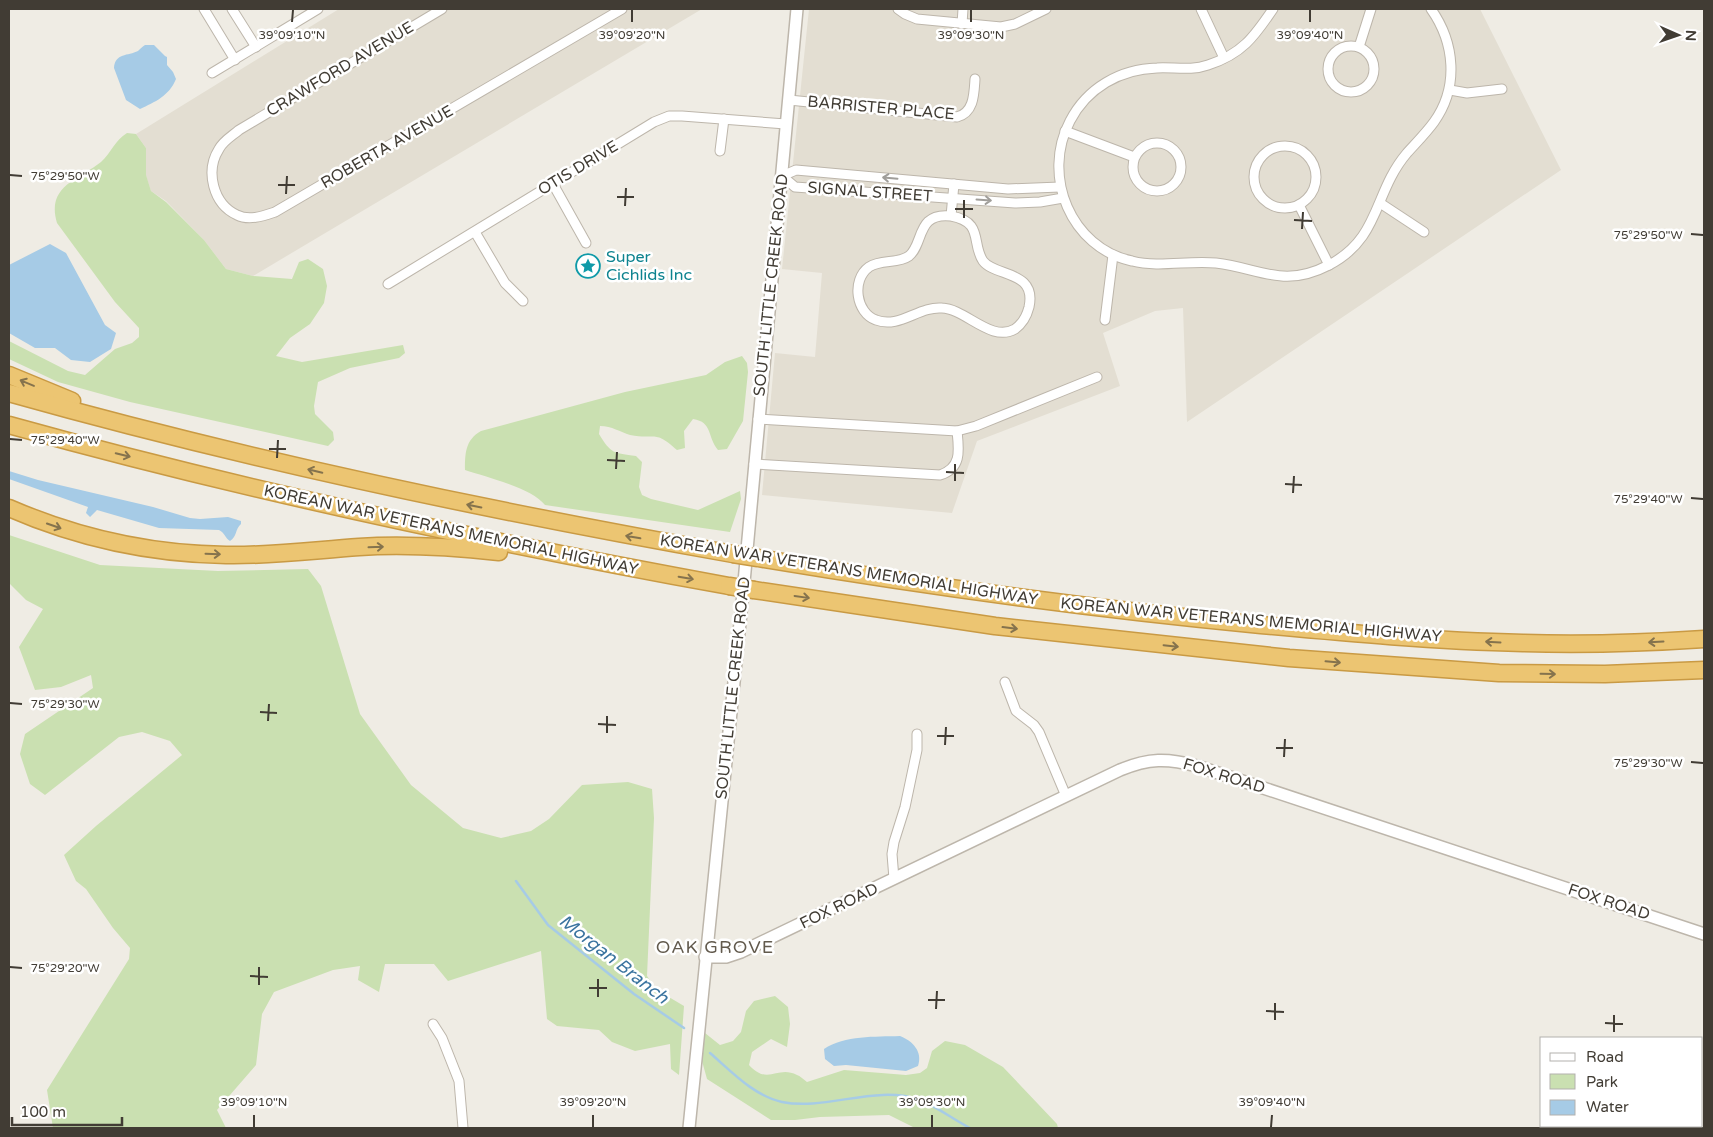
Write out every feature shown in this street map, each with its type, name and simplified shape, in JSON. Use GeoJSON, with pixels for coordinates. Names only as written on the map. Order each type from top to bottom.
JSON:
{"type":"FeatureCollection","features":[{"type":"Feature","properties":{"kind":"highway"},"geometry":{"type":"LineString","coordinates":[[9,375],[56,396],[171,435]]}},
{"type":"Feature","properties":{"kind":"highway","name":"KOREAN WAR VETERANS MEMORIAL HIGHWAY"},"geometry":{"type":"LineString","coordinates":[[9,393],[309,470],[436,498],[733,554],[860,575],[1174,616],[1292,628],[1524,643],[1604,643],[1704,639]]}},
{"type":"Feature","properties":{"kind":"highway","name":"KOREAN WAR VETERANS MEMORIAL HIGHWAY"},"geometry":{"type":"LineString","coordinates":[[9,425],[115,454],[443,531],[729,586],[995,626],[1289,658],[1399,667],[1508,673],[1614,674],[1704,670]]}},
{"type":"Feature","properties":{"kind":"highway"},"geometry":{"type":"LineString","coordinates":[[9,508],[60,528],[95,538],[178,552],[245,555],[360,547],[431,546],[470,548],[604,563]]}},
{"type":"Feature","properties":{"kind":"street"},"geometry":{"type":"LineString","coordinates":[[204,9],[235,60]]}},
{"type":"Feature","properties":{"kind":"street"},"geometry":{"type":"LineString","coordinates":[[232,9],[256,47]]}},
{"type":"Feature","properties":{"kind":"street"},"geometry":{"type":"LineString","coordinates":[[212,73],[318,9]]}},
{"type":"Feature","properties":{"kind":"street","name":"CRAWFORD AVENUE"},"geometry":{"type":"LineString","coordinates":[[239,130],[442,9]]}},
{"type":"Feature","properties":{"kind":"street","name":"ROBERTA AVENUE"},"geometry":{"type":"LineString","coordinates":[[239,130],[218,150],[212,173],[214,192],[227,208],[238,216],[256,218],[275,212],[622,9]]}},
{"type":"Feature","properties":{"kind":"street","name":"SOUTH LITTLE CREEK ROAD"},"geometry":{"type":"LineString","coordinates":[[688,1128],[742,602],[797,9]]}},
{"type":"Feature","properties":{"kind":"street"},"geometry":{"type":"LineString","coordinates":[[898,9],[917,19],[962,24],[1009,26],[1046,9]]}},
{"type":"Feature","properties":{"kind":"street"},"geometry":{"type":"LineString","coordinates":[[962,24],[963,9]]}},
{"type":"Feature","properties":{"kind":"street"},"geometry":{"type":"LineString","coordinates":[[1200,9],[1224,58]]}},
{"type":"Feature","properties":{"kind":"street"},"geometry":{"type":"LineString","coordinates":[[1273,9],[1255,35],[1224,58],[1199,67],[1148,68],[1118,76],[1102,85],[1078,108],[1066,131],[1059,165],[1060,187],[1063,198],[1076,222],[1089,238],[1104,250],[1132,261],[1154,265],[1216,263],[1283,277],[1302,275],[1329,265],[1344,256],[1359,242],[1369,228],[1394,172],[1435,120],[1450,90],[1451,70],[1448,45],[1431,9]]}},
{"type":"Feature","properties":{"kind":"street"},"geometry":{"type":"LineString","coordinates":[[1359,47],[1371,9]]}},
{"type":"Feature","properties":{"kind":"street"},"geometry":{"type":"LineString","coordinates":[[1352,45],[1359,47],[1366,50],[1374,63],[1373,78],[1362,90],[1347,92],[1334,84],[1330,78],[1329,63],[1337,50],[1352,45]]}},
{"type":"Feature","properties":{"kind":"street","name":"BARRISTER PLACE"},"geometry":{"type":"LineString","coordinates":[[789,100],[957,117],[962,116],[970,107],[973,99],[975,79]]}},
{"type":"Feature","properties":{"kind":"street"},"geometry":{"type":"LineString","coordinates":[[1450,90],[1467,93],[1502,89]]}},
{"type":"Feature","properties":{"kind":"street","name":"OTIS DRIVE"},"geometry":{"type":"LineString","coordinates":[[388,284],[654,122],[669,116],[786,124]]}},
{"type":"Feature","properties":{"kind":"street"},"geometry":{"type":"LineString","coordinates":[[720,151],[724,119]]}},
{"type":"Feature","properties":{"kind":"street"},"geometry":{"type":"LineString","coordinates":[[1066,131],[1134,157]]}},
{"type":"Feature","properties":{"kind":"street"},"geometry":{"type":"LineString","coordinates":[[1160,142],[1168,144],[1179,155],[1181,171],[1179,178],[1174,185],[1158,191],[1143,187],[1133,173],[1134,157],[1138,150],[1145,145],[1160,142]]}},
{"type":"Feature","properties":{"kind":"street"},"geometry":{"type":"LineString","coordinates":[[1283,146],[1294,147],[1303,152],[1312,164],[1316,179],[1308,198],[1300,205],[1290,208],[1275,207],[1262,199],[1256,190],[1254,170],[1264,153],[1273,148],[1283,146]]}},
{"type":"Feature","properties":{"kind":"street","name":"SIGNAL STREET"},"geometry":{"type":"LineString","coordinates":[[1060,187],[1008,189],[796,170],[782,176],[794,187],[1027,203],[1063,198]]}},
{"type":"Feature","properties":{"kind":"street"},"geometry":{"type":"LineString","coordinates":[[553,184],[586,243]]}},
{"type":"Feature","properties":{"kind":"street"},"geometry":{"type":"LineString","coordinates":[[951,216],[954,184]]}},
{"type":"Feature","properties":{"kind":"street"},"geometry":{"type":"LineString","coordinates":[[1380,203],[1424,232]]}},
{"type":"Feature","properties":{"kind":"street"},"geometry":{"type":"LineString","coordinates":[[1300,205],[1329,265]]}},
{"type":"Feature","properties":{"kind":"street"},"geometry":{"type":"LineString","coordinates":[[942,216],[951,216],[962,219],[971,226],[977,237],[980,254],[986,264],[1014,276],[1024,284],[1029,303],[1026,314],[1019,325],[1009,331],[996,331],[984,327],[955,310],[941,308],[927,309],[903,319],[889,322],[880,322],[868,316],[858,297],[859,282],[866,271],[880,262],[905,258],[910,255],[924,226],[942,216]]}},
{"type":"Feature","properties":{"kind":"street"},"geometry":{"type":"LineString","coordinates":[[475,232],[505,284],[523,301]]}},
{"type":"Feature","properties":{"kind":"street"},"geometry":{"type":"LineString","coordinates":[[1105,320],[1113,255]]}},
{"type":"Feature","properties":{"kind":"street"},"geometry":{"type":"LineString","coordinates":[[758,419],[957,431],[976,426],[1096,376]]}},
{"type":"Feature","properties":{"kind":"street"},"geometry":{"type":"LineString","coordinates":[[754,464],[940,475],[951,470],[956,463],[957,431]]}},
{"type":"Feature","properties":{"kind":"street"},"geometry":{"type":"LineString","coordinates":[[1004,682],[1016,711],[1034,725],[1039,732],[1066,796]]}},
{"type":"Feature","properties":{"kind":"street"},"geometry":{"type":"LineString","coordinates":[[894,879],[892,854],[905,807],[917,750],[917,734]]}},
{"type":"Feature","properties":{"kind":"street","name":"FOX ROAD"},"geometry":{"type":"LineString","coordinates":[[705,957],[726,957],[741,952],[1120,770],[1143,762],[1164,760],[1186,763],[1704,934]]}},
{"type":"Feature","properties":{"kind":"street"},"geometry":{"type":"LineString","coordinates":[[433,1024],[442,1038],[459,1081],[463,1128]]}},
{"type":"Feature","properties":{"kind":"shaded area"},"geometry":{"type":"Polygon","coordinates":[[[339,9],[702,9],[253,276],[226,269],[204,240],[166,201],[151,191],[146,176],[146,148],[136,134],[339,9]]]}},
{"type":"Feature","properties":{"kind":"shaded area"},"geometry":{"type":"Polygon","coordinates":[[[809,9],[1480,9],[1561,170],[1187,422],[1183,308],[1155,311],[1103,333],[1120,386],[977,441],[952,513],[762,495],[775,353],[815,357],[822,273],[782,269],[809,9]]]}},
{"type":"Feature","properties":{"kind":"green space"},"geometry":{"type":"Polygon","coordinates":[[[127,133],[136,134],[146,148],[146,175],[151,191],[166,202],[204,240],[226,269],[253,276],[292,279],[299,262],[308,259],[323,269],[327,286],[324,303],[310,324],[290,338],[276,356],[302,362],[403,345],[405,353],[399,358],[350,368],[318,382],[314,406],[315,414],[333,432],[334,440],[328,446],[130,402],[58,382],[9,359],[9,341],[68,371],[85,375],[115,349],[132,343],[139,337],[139,328],[115,302],[57,223],[55,210],[56,200],[66,185],[101,162],[119,139],[127,133]]]}},
{"type":"Feature","properties":{"kind":"green space"},"geometry":{"type":"Polygon","coordinates":[[[742,356],[747,363],[748,372],[743,421],[727,449],[718,450],[704,423],[693,419],[684,431],[685,448],[677,450],[655,436],[630,435],[604,426],[600,426],[599,434],[610,449],[636,456],[642,462],[639,487],[642,495],[651,499],[698,510],[740,491],[741,499],[730,532],[545,505],[539,499],[520,488],[465,470],[466,453],[469,443],[481,431],[625,392],[706,375],[725,362],[742,356]]]}},
{"type":"Feature","properties":{"kind":"green space"},"geometry":{"type":"Polygon","coordinates":[[[9,535],[100,565],[218,571],[308,569],[321,586],[360,714],[411,785],[463,828],[501,838],[531,831],[549,819],[582,785],[628,782],[652,789],[654,818],[647,976],[657,990],[684,1006],[679,1075],[671,1069],[670,1044],[635,1051],[612,1042],[599,1030],[557,1026],[547,1019],[541,951],[448,981],[434,964],[385,964],[379,992],[358,980],[360,966],[333,970],[274,992],[262,1014],[256,1065],[217,1110],[226,1128],[53,1128],[47,1090],[129,959],[130,948],[113,928],[86,889],[76,881],[64,855],[182,755],[170,741],[142,732],[119,737],[45,795],[30,784],[20,754],[25,734],[93,688],[91,675],[61,687],[35,690],[19,647],[43,609],[26,600],[9,583],[9,535]]]}},
{"type":"Feature","properties":{"kind":"green space"},"geometry":{"type":"Polygon","coordinates":[[[775,996],[788,1007],[790,1024],[787,1047],[771,1039],[752,1052],[749,1065],[762,1074],[790,1073],[799,1076],[807,1082],[844,1070],[906,1075],[920,1073],[927,1068],[932,1051],[945,1041],[965,1045],[1003,1067],[1057,1124],[1058,1128],[915,1128],[889,1115],[771,1120],[707,1079],[702,1061],[705,1033],[720,1045],[733,1041],[741,1032],[746,1011],[754,1001],[775,996]]]}},
{"type":"Feature","properties":{"kind":"water"},"geometry":{"type":"Polygon","coordinates":[[[145,45],[154,45],[167,57],[167,65],[176,79],[170,90],[156,101],[140,109],[126,100],[114,68],[119,57],[138,51],[145,45]]]}},
{"type":"Feature","properties":{"kind":"water"},"geometry":{"type":"Polygon","coordinates":[[[50,244],[66,253],[105,325],[116,333],[111,349],[90,362],[71,360],[55,348],[35,348],[9,333],[9,265],[50,244]]]}},
{"type":"Feature","properties":{"kind":"water"},"geometry":{"type":"Polygon","coordinates":[[[9,471],[190,518],[228,517],[241,521],[241,524],[230,541],[219,530],[159,528],[97,510],[90,517],[86,513],[88,507],[9,479],[9,471]]]}},
{"type":"Feature","properties":{"kind":"water"},"geometry":{"type":"Polygon","coordinates":[[[900,1036],[913,1044],[919,1056],[918,1066],[906,1071],[846,1065],[834,1066],[825,1059],[824,1049],[841,1041],[900,1036]]]}},
{"type":"Feature","properties":{"kind":"waterway","name":"Morgan Branch"},"geometry":{"type":"LineString","coordinates":[[516,881],[548,925],[634,994],[684,1028]]}},
{"type":"Feature","properties":{"kind":"waterway","name":"Morgan Branch"},"geometry":{"type":"LineString","coordinates":[[710,1053],[752,1089],[782,1102],[799,1104],[869,1096],[903,1096],[920,1100],[939,1109],[970,1128]]}},
{"type":"Feature","properties":{"kind":"place","name":"Super Cichlids Inc"},"geometry":{"type":"Point","coordinates":[588,266]}},
{"type":"Feature","properties":{"kind":"district","name":"OAK GROVE"},"geometry":{"type":"Point","coordinates":[715,947]}}]}
